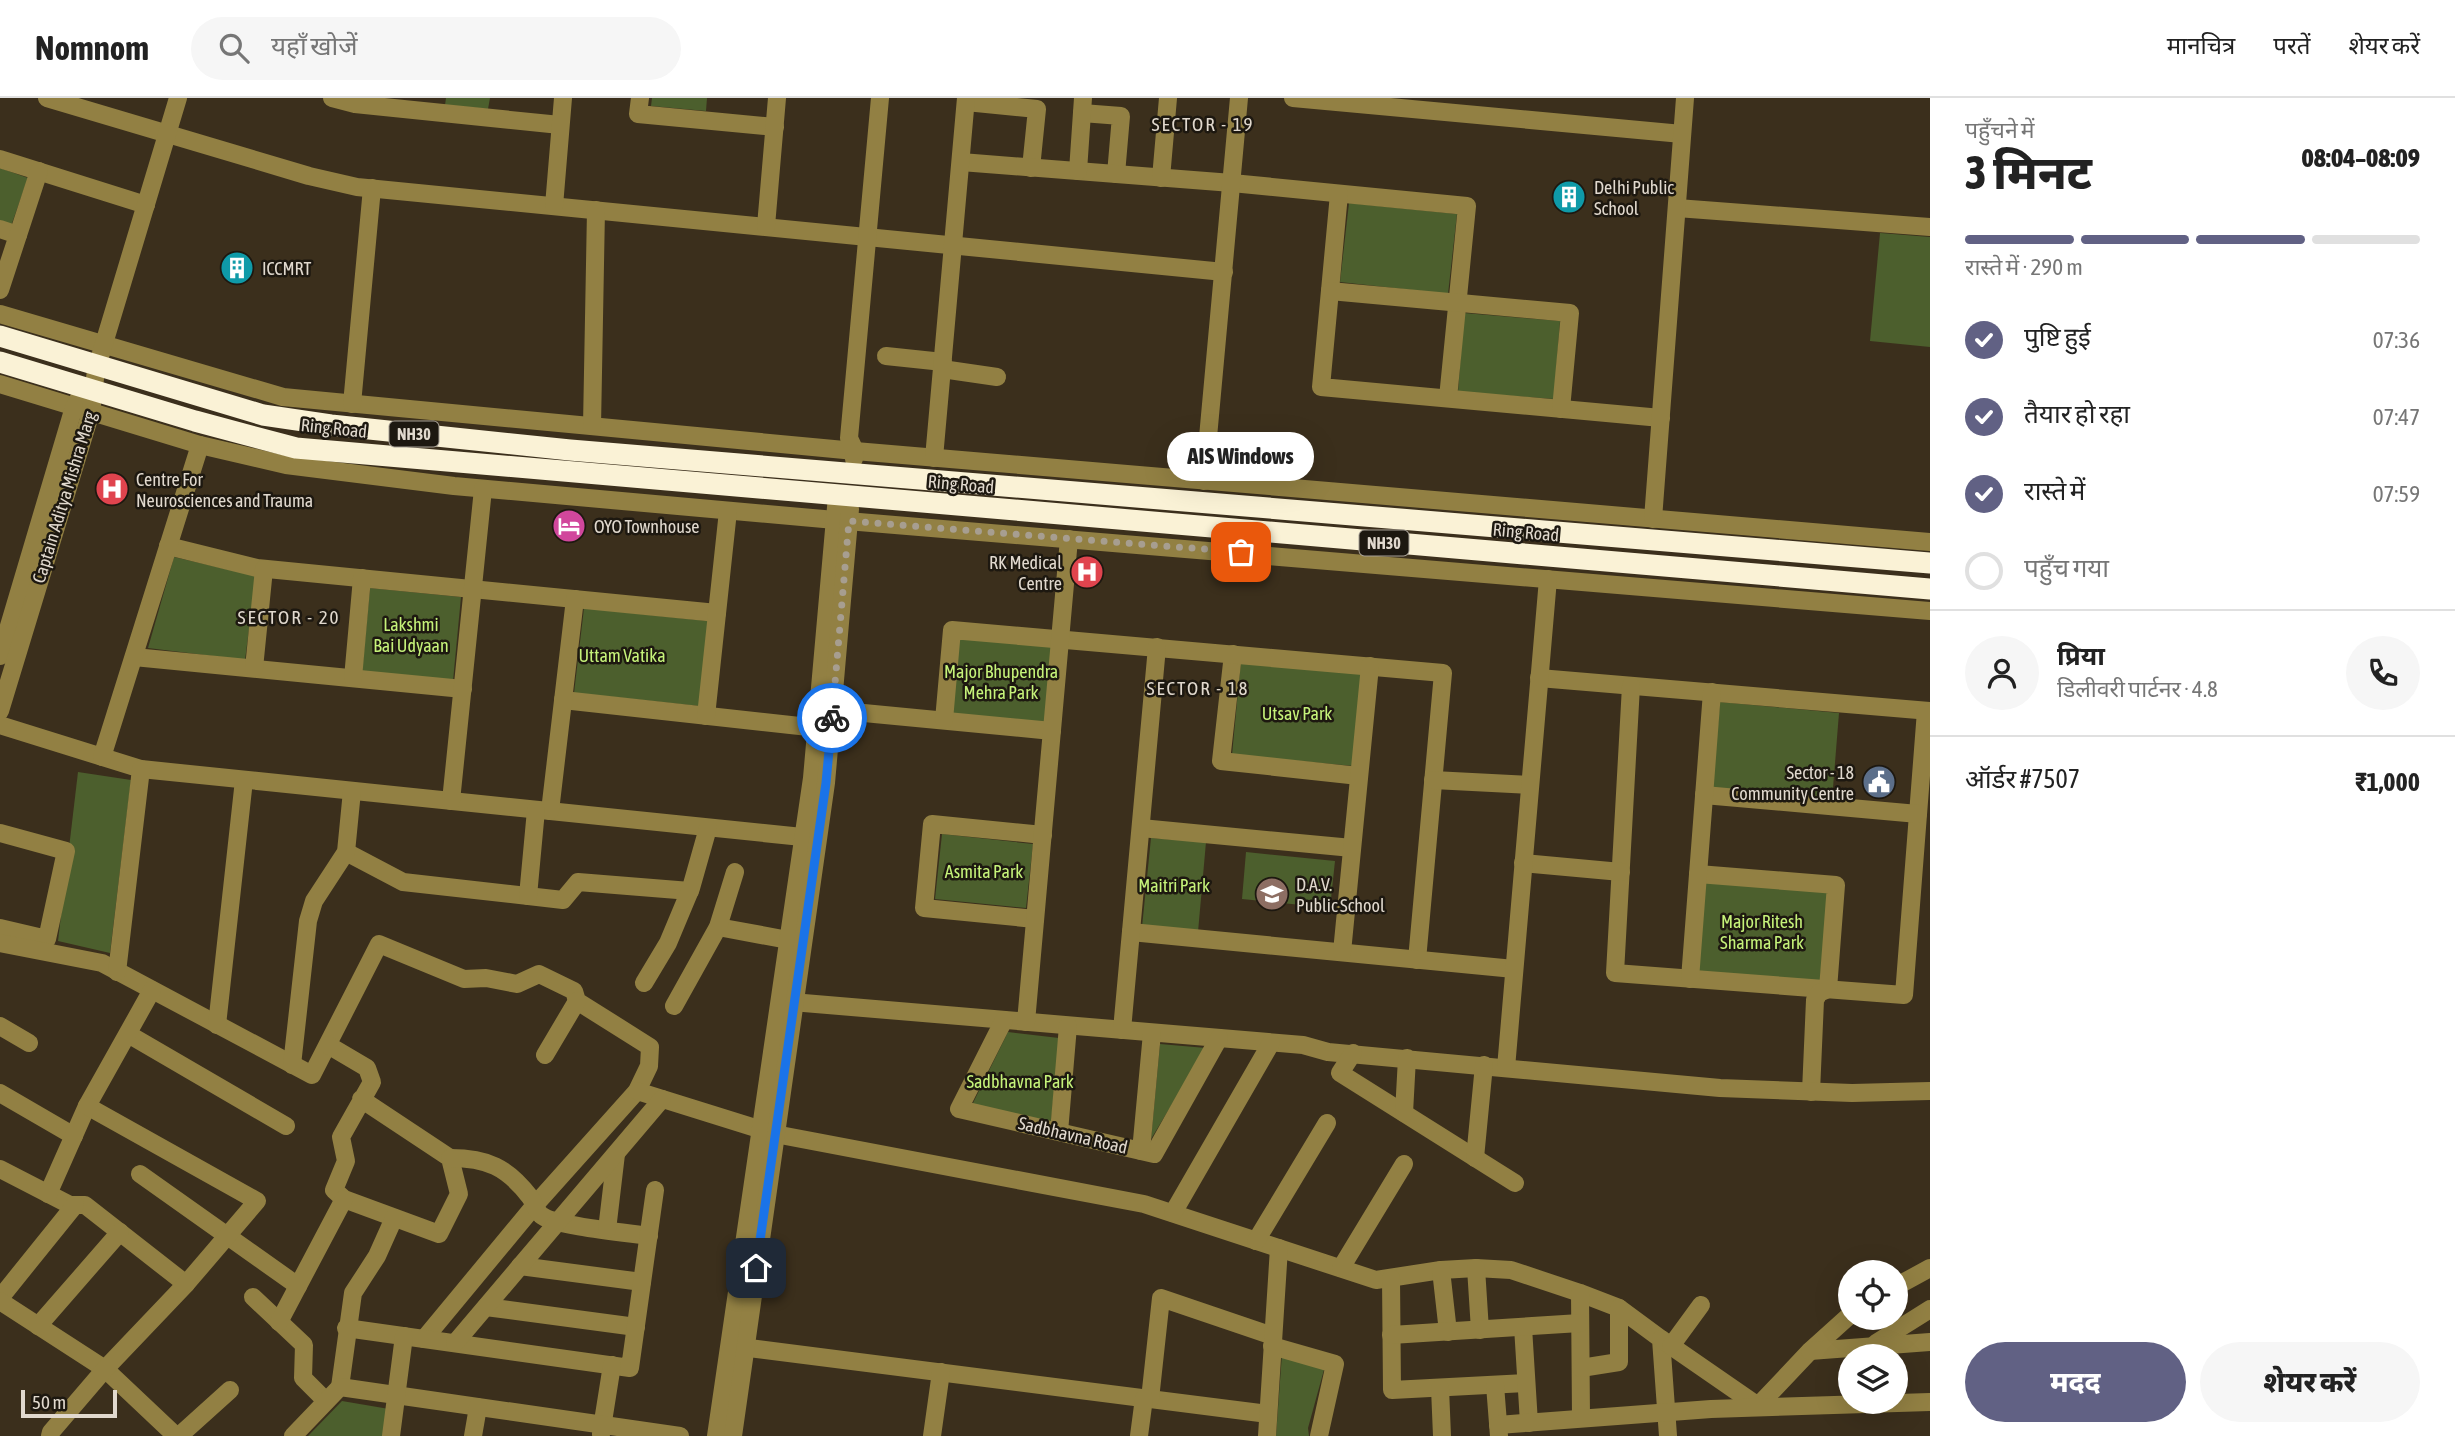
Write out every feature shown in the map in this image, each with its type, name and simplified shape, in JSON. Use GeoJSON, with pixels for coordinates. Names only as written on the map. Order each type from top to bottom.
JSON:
{"type":"FeatureCollection","features":[{"type":"Feature","properties":{"kind":"highway","name":"Ring Road"},"geometry":{"type":"LineString","coordinates":[[0,336],[263,415],[331,425],[570,450],[1930,563]]}},
{"type":"Feature","properties":{"kind":"highway","name":"Ring Road"},"geometry":{"type":"LineString","coordinates":[[0,362],[195,421],[296,448],[1930,589]]}},
{"type":"Feature","properties":{"kind":"street"},"geometry":{"type":"LineString","coordinates":[[47,98],[96,105],[167,134],[309,176],[372,188],[1224,272]]}},
{"type":"Feature","properties":{"kind":"street"},"geometry":{"type":"LineString","coordinates":[[96,370],[178,98]]}},
{"type":"Feature","properties":{"kind":"street"},"geometry":{"type":"LineString","coordinates":[[332,98],[355,104],[560,125]]}},
{"type":"Feature","properties":{"kind":"street"},"geometry":{"type":"LineString","coordinates":[[554,206],[563,98]]}},
{"type":"Feature","properties":{"kind":"street"},"geometry":{"type":"LineString","coordinates":[[640,98],[638,114],[775,127]]}},
{"type":"Feature","properties":{"kind":"street"},"geometry":{"type":"LineString","coordinates":[[766,226],[778,98]]}},
{"type":"Feature","properties":{"kind":"street"},"geometry":{"type":"LineString","coordinates":[[846,473],[880,98]]}},
{"type":"Feature","properties":{"kind":"street"},"geometry":{"type":"LineString","coordinates":[[1161,178],[1168,98]]}},
{"type":"Feature","properties":{"kind":"street"},"geometry":{"type":"LineString","coordinates":[[1205,481],[1240,98]]}},
{"type":"Feature","properties":{"kind":"street"},"geometry":{"type":"LineString","coordinates":[[1293,98],[1460,106],[1682,134]]}},
{"type":"Feature","properties":{"kind":"street"},"geometry":{"type":"LineString","coordinates":[[1653,519],[1685,98]]}},
{"type":"Feature","properties":{"kind":"street"},"geometry":{"type":"LineString","coordinates":[[934,458],[966,100],[1037,109],[1031,168]]}},
{"type":"Feature","properties":{"kind":"street"},"geometry":{"type":"LineString","coordinates":[[1077,172],[1083,105],[1121,116],[1116,174]]}},
{"type":"Feature","properties":{"kind":"street"},"geometry":{"type":"LineString","coordinates":[[0,159],[146,205]]}},
{"type":"Feature","properties":{"kind":"street"},"geometry":{"type":"LineString","coordinates":[[961,162],[1232,183],[1467,206],[1448,398]]}},
{"type":"Feature","properties":{"kind":"street"},"geometry":{"type":"LineString","coordinates":[[0,290],[39,172]]}},
{"type":"Feature","properties":{"kind":"street"},"geometry":{"type":"LineString","coordinates":[[352,404],[372,188]]}},
{"type":"Feature","properties":{"kind":"street"},"geometry":{"type":"LineString","coordinates":[[1339,194],[1321,387],[1661,418]]}},
{"type":"Feature","properties":{"kind":"street"},"geometry":{"type":"LineString","coordinates":[[1676,208],[1930,227]]}},
{"type":"Feature","properties":{"kind":"street"},"geometry":{"type":"LineString","coordinates":[[592,426],[596,210]]}},
{"type":"Feature","properties":{"kind":"street"},"geometry":{"type":"LineString","coordinates":[[0,229],[18,235]]}},
{"type":"Feature","properties":{"kind":"street"},"geometry":{"type":"LineString","coordinates":[[1330,291],[1570,313],[1561,409]]}},
{"type":"Feature","properties":{"kind":"street"},"geometry":{"type":"LineString","coordinates":[[0,314],[283,397],[592,426],[848,446],[934,458],[1930,542]]}},
{"type":"Feature","properties":{"kind":"street"},"geometry":{"type":"LineString","coordinates":[[886,356],[997,377]]}},
{"type":"Feature","properties":{"kind":"street","name":"Captain Aditya Mishra Marg"},"geometry":{"type":"LineString","coordinates":[[0,656],[74,407],[96,370]]}},
{"type":"Feature","properties":{"kind":"street","name":"Captain Aditya Mishra Marg"},"geometry":{"type":"LineString","coordinates":[[2,700],[92,412],[96,370]]}},
{"type":"Feature","properties":{"kind":"street"},"geometry":{"type":"LineString","coordinates":[[0,384],[200,445],[286,465],[484,489],[1930,611]]}},
{"type":"Feature","properties":{"kind":"street"},"geometry":{"type":"LineString","coordinates":[[102,757],[200,445]]}},
{"type":"Feature","properties":{"kind":"street"},"geometry":{"type":"LineString","coordinates":[[451,801],[484,489]]}},
{"type":"Feature","properties":{"kind":"street"},"geometry":{"type":"LineString","coordinates":[[716,1436],[737,1347],[811,838],[824,728],[844,497]]}},
{"type":"Feature","properties":{"kind":"street"},"geometry":{"type":"LineString","coordinates":[[706,716],[728,511]]}},
{"type":"Feature","properties":{"kind":"street"},"geometry":{"type":"LineString","coordinates":[[1026,1022],[1069,539]]}},
{"type":"Feature","properties":{"kind":"street"},"geometry":{"type":"LineString","coordinates":[[168,547],[264,569],[717,613]]}},
{"type":"Feature","properties":{"kind":"street"},"geometry":{"type":"LineString","coordinates":[[254,668],[264,569]]}},
{"type":"Feature","properties":{"kind":"street"},"geometry":{"type":"LineString","coordinates":[[353,678],[362,579]]}},
{"type":"Feature","properties":{"kind":"street"},"geometry":{"type":"LineString","coordinates":[[1506,1068],[1548,579]]}},
{"type":"Feature","properties":{"kind":"street"},"geometry":{"type":"LineString","coordinates":[[528,896],[563,700],[575,599]]}},
{"type":"Feature","properties":{"kind":"street"},"geometry":{"type":"LineString","coordinates":[[944,720],[953,631],[1443,673],[1417,960]]}},
{"type":"Feature","properties":{"kind":"street"},"geometry":{"type":"LineString","coordinates":[[1122,1030],[1157,648]]}},
{"type":"Feature","properties":{"kind":"street"},"geometry":{"type":"LineString","coordinates":[[1233,654],[1221,761],[1359,776]]}},
{"type":"Feature","properties":{"kind":"street"},"geometry":{"type":"LineString","coordinates":[[134,657],[463,689]]}},
{"type":"Feature","properties":{"kind":"street"},"geometry":{"type":"LineString","coordinates":[[1342,953],[1370,666]]}},
{"type":"Feature","properties":{"kind":"street"},"geometry":{"type":"LineString","coordinates":[[1539,678],[1928,711],[1904,995],[1615,973],[1631,686]]}},
{"type":"Feature","properties":{"kind":"street"},"geometry":{"type":"LineString","coordinates":[[1690,979],[1712,692]]}},
{"type":"Feature","properties":{"kind":"street"},"geometry":{"type":"LineString","coordinates":[[563,700],[824,728]]}},
{"type":"Feature","properties":{"kind":"street"},"geometry":{"type":"LineString","coordinates":[[825,709],[1052,731]]}},
{"type":"Feature","properties":{"kind":"street"},"geometry":{"type":"LineString","coordinates":[[0,725],[141,769],[811,838]]}},
{"type":"Feature","properties":{"kind":"street"},"geometry":{"type":"LineString","coordinates":[[117,972],[141,769]]}},
{"type":"Feature","properties":{"kind":"street"},"geometry":{"type":"LineString","coordinates":[[217,1025],[244,780]]}},
{"type":"Feature","properties":{"kind":"street"},"geometry":{"type":"LineString","coordinates":[[1433,780],[1530,785]]}},
{"type":"Feature","properties":{"kind":"street"},"geometry":{"type":"LineString","coordinates":[[292,1065],[308,921],[314,901],[346,852],[352,791]]}},
{"type":"Feature","properties":{"kind":"street"},"geometry":{"type":"LineString","coordinates":[[1704,795],[1918,814]]}},
{"type":"Feature","properties":{"kind":"street"},"geometry":{"type":"LineString","coordinates":[[1035,919],[924,908],[932,824],[1043,835]]}},
{"type":"Feature","properties":{"kind":"street"},"geometry":{"type":"LineString","coordinates":[[643,983],[668,943],[690,891],[708,828]]}},
{"type":"Feature","properties":{"kind":"street"},"geometry":{"type":"LineString","coordinates":[[1141,828],[1352,848]]}},
{"type":"Feature","properties":{"kind":"street"},"geometry":{"type":"LineString","coordinates":[[0,833],[66,851],[47,939],[0,928]]}},
{"type":"Feature","properties":{"kind":"street"},"geometry":{"type":"LineString","coordinates":[[346,852],[402,882],[563,900],[578,882],[690,891]]}},
{"type":"Feature","properties":{"kind":"street"},"geometry":{"type":"LineString","coordinates":[[1523,863],[1621,872]]}},
{"type":"Feature","properties":{"kind":"street"},"geometry":{"type":"LineString","coordinates":[[674,1006],[718,927],[735,872]]}},
{"type":"Feature","properties":{"kind":"street"},"geometry":{"type":"LineString","coordinates":[[1698,874],[1836,885],[1828,989]]}},
{"type":"Feature","properties":{"kind":"street"},"geometry":{"type":"LineString","coordinates":[[718,927],[795,941]]}},
{"type":"Feature","properties":{"kind":"street"},"geometry":{"type":"LineString","coordinates":[[1131,932],[1514,970]]}},
{"type":"Feature","properties":{"kind":"street"},"geometry":{"type":"LineString","coordinates":[[0,943],[102,963],[312,1075],[379,944],[464,979],[486,978],[517,984],[539,974],[574,991],[577,1001],[650,1047],[649,1066],[637,1091],[535,1205],[424,1339]]}},
{"type":"Feature","properties":{"kind":"street"},"geometry":{"type":"LineString","coordinates":[[1811,1092],[1815,1000],[1819,993],[1828,989]]}},
{"type":"Feature","properties":{"kind":"street"},"geometry":{"type":"LineString","coordinates":[[48,1194],[87,1107],[152,990]]}},
{"type":"Feature","properties":{"kind":"street"},"geometry":{"type":"LineString","coordinates":[[545,1055],[577,1001]]}},
{"type":"Feature","properties":{"kind":"street"},"geometry":{"type":"LineString","coordinates":[[787,1002],[1219,1038],[1720,1088],[1811,1092],[1930,1091]]}},
{"type":"Feature","properties":{"kind":"street","name":"Sadbhavna Road"},"geometry":{"type":"LineString","coordinates":[[1004,1020],[959,1109],[1154,1154],[1219,1038]]}},
{"type":"Feature","properties":{"kind":"street"},"geometry":{"type":"LineString","coordinates":[[0,1026],[29,1043]]}},
{"type":"Feature","properties":{"kind":"street"},"geometry":{"type":"LineString","coordinates":[[1059,1132],[1068,1026]]}},
{"type":"Feature","properties":{"kind":"street"},"geometry":{"type":"LineString","coordinates":[[1141,1151],[1152,1033]]}},
{"type":"Feature","properties":{"kind":"street"},"geometry":{"type":"LineString","coordinates":[[128,1034],[286,1126]]}},
{"type":"Feature","properties":{"kind":"street"},"geometry":{"type":"LineString","coordinates":[[1173,1213],[1271,1043]]}},
{"type":"Feature","properties":{"kind":"street"},"geometry":{"type":"LineString","coordinates":[[328,1045],[367,1068],[372,1082],[341,1138],[346,1161],[334,1190],[344,1199],[439,1234],[459,1194],[450,1158]]}},
{"type":"Feature","properties":{"kind":"street"},"geometry":{"type":"LineString","coordinates":[[1353,1053],[1340,1073],[1515,1183]]}},
{"type":"Feature","properties":{"kind":"street"},"geometry":{"type":"LineString","coordinates":[[1404,1113],[1408,1058]]}},
{"type":"Feature","properties":{"kind":"street"},"geometry":{"type":"LineString","coordinates":[[1475,1158],[1483,1065]]}},
{"type":"Feature","properties":{"kind":"street"},"geometry":{"type":"LineString","coordinates":[[637,1091],[768,1132],[1144,1204],[1376,1280],[1441,1270],[1511,1270],[1619,1308],[1758,1406]]}},
{"type":"Feature","properties":{"kind":"street"},"geometry":{"type":"LineString","coordinates":[[0,1093],[74,1136]]}},
{"type":"Feature","properties":{"kind":"street"},"geometry":{"type":"LineString","coordinates":[[361,1099],[450,1158],[468,1158],[495,1164],[515,1179],[541,1216],[558,1223],[649,1236]]}},
{"type":"Feature","properties":{"kind":"street"},"geometry":{"type":"LineString","coordinates":[[455,1343],[662,1099]]}},
{"type":"Feature","properties":{"kind":"street"},"geometry":{"type":"LineString","coordinates":[[50,1436],[105,1369],[186,1284],[257,1201],[87,1107]]}},
{"type":"Feature","properties":{"kind":"street"},"geometry":{"type":"LineString","coordinates":[[1256,1241],[1326,1123]]}},
{"type":"Feature","properties":{"kind":"street"},"geometry":{"type":"LineString","coordinates":[[607,1230],[616,1154]]}},
{"type":"Feature","properties":{"kind":"street"},"geometry":{"type":"LineString","coordinates":[[1341,1268],[1404,1164]]}},
{"type":"Feature","properties":{"kind":"street"},"geometry":{"type":"LineString","coordinates":[[0,1169],[70,1205],[85,1205],[186,1284]]}},
{"type":"Feature","properties":{"kind":"street"},"geometry":{"type":"LineString","coordinates":[[140,1174],[298,1286]]}},
{"type":"Feature","properties":{"kind":"street"},"geometry":{"type":"LineString","coordinates":[[346,1328],[630,1368],[655,1190]]}},
{"type":"Feature","properties":{"kind":"street"},"geometry":{"type":"LineString","coordinates":[[279,1322],[344,1199]]}},
{"type":"Feature","properties":{"kind":"street"},"geometry":{"type":"LineString","coordinates":[[75,1205],[0,1299],[105,1369],[174,1435],[230,1390]]}},
{"type":"Feature","properties":{"kind":"street"},"geometry":{"type":"LineString","coordinates":[[293,1436],[340,1387],[346,1328],[353,1293],[377,1256],[394,1217]]}},
{"type":"Feature","properties":{"kind":"street"},"geometry":{"type":"LineString","coordinates":[[38,1326],[120,1232]]}},
{"type":"Feature","properties":{"kind":"street"},"geometry":{"type":"LineString","coordinates":[[1267,1436],[1279,1248]]}},
{"type":"Feature","properties":{"kind":"street"},"geometry":{"type":"LineString","coordinates":[[520,1266],[642,1282]]}},
{"type":"Feature","properties":{"kind":"street"},"geometry":{"type":"LineString","coordinates":[[1476,1268],[1480,1330]]}},
{"type":"Feature","properties":{"kind":"street"},"geometry":{"type":"LineString","coordinates":[[1908,1280],[1930,1268]]}},
{"type":"Feature","properties":{"kind":"street"},"geometry":{"type":"LineString","coordinates":[[1441,1270],[1448,1332]]}},
{"type":"Feature","properties":{"kind":"street"},"geometry":{"type":"LineString","coordinates":[[1391,1278],[1392,1390],[1526,1382]]}},
{"type":"Feature","properties":{"kind":"street"},"geometry":{"type":"LineString","coordinates":[[1580,1293],[1581,1418]]}},
{"type":"Feature","properties":{"kind":"street"},"geometry":{"type":"LineString","coordinates":[[253,1297],[304,1345],[303,1378],[327,1401]]}},
{"type":"Feature","properties":{"kind":"street"},"geometry":{"type":"LineString","coordinates":[[1139,1436],[1161,1298],[1335,1364],[1319,1436]]}},
{"type":"Feature","properties":{"kind":"street"},"geometry":{"type":"LineString","coordinates":[[1668,1436],[1666,1343],[1701,1305]]}},
{"type":"Feature","properties":{"kind":"street"},"geometry":{"type":"LineString","coordinates":[[486,1307],[636,1327]]}},
{"type":"Feature","properties":{"kind":"street"},"geometry":{"type":"LineString","coordinates":[[1581,1368],[1619,1362],[1619,1308]]}},
{"type":"Feature","properties":{"kind":"street"},"geometry":{"type":"LineString","coordinates":[[1875,1344],[1930,1309]]}},
{"type":"Feature","properties":{"kind":"street"},"geometry":{"type":"LineString","coordinates":[[1391,1335],[1580,1324]]}},
{"type":"Feature","properties":{"kind":"street"},"geometry":{"type":"LineString","coordinates":[[1758,1406],[1838,1326]]}},
{"type":"Feature","properties":{"kind":"street"},"geometry":{"type":"LineString","coordinates":[[1523,1327],[1529,1423]]}},
{"type":"Feature","properties":{"kind":"street"},"geometry":{"type":"LineString","coordinates":[[391,1436],[404,1336]]}},
{"type":"Feature","properties":{"kind":"street"},"geometry":{"type":"LineString","coordinates":[[1892,1344],[1930,1342]]}},
{"type":"Feature","properties":{"kind":"street"},"geometry":{"type":"LineString","coordinates":[[737,1347],[1268,1414]]}},
{"type":"Feature","properties":{"kind":"street"},"geometry":{"type":"LineString","coordinates":[[733,1436],[737,1347]]}},
{"type":"Feature","properties":{"kind":"street"},"geometry":{"type":"LineString","coordinates":[[1810,1351],[1838,1348]]}},
{"type":"Feature","properties":{"kind":"street"},"geometry":{"type":"LineString","coordinates":[[602,1430],[612,1365]]}},
{"type":"Feature","properties":{"kind":"street"},"geometry":{"type":"LineString","coordinates":[[932,1436],[941,1372]]}},
{"type":"Feature","properties":{"kind":"street"},"geometry":{"type":"LineString","coordinates":[[1495,1385],[1499,1431],[1529,1423],[1666,1411],[1930,1402]]}},
{"type":"Feature","properties":{"kind":"street"},"geometry":{"type":"LineString","coordinates":[[1710,1385],[1712,1409]]}},
{"type":"Feature","properties":{"kind":"street"},"geometry":{"type":"LineString","coordinates":[[340,1387],[478,1407],[602,1430],[680,1436]]}},
{"type":"Feature","properties":{"kind":"street"},"geometry":{"type":"LineString","coordinates":[[1440,1388],[1442,1436]]}},
{"type":"Feature","properties":{"kind":"street"},"geometry":{"type":"LineString","coordinates":[[473,1436],[478,1407]]}},
{"type":"Feature","properties":{"kind":"green space"},"geometry":{"type":"Polygon","coordinates":[[[446,98],[490,98],[488,109],[445,105],[446,98]]]}},
{"type":"Feature","properties":{"kind":"green space"},"geometry":{"type":"Polygon","coordinates":[[[652,98],[707,98],[706,111],[651,106],[652,98]]]}},
{"type":"Feature","properties":{"kind":"green space"},"geometry":{"type":"Polygon","coordinates":[[[0,168],[28,178],[11,226],[0,223],[0,168]]]}},
{"type":"Feature","properties":{"kind":"green space"},"geometry":{"type":"Polygon","coordinates":[[[1349,203],[1457,214],[1448,294],[1340,282],[1349,203]]]}},
{"type":"Feature","properties":{"kind":"green space"},"geometry":{"type":"Polygon","coordinates":[[[1880,233],[1930,237],[1930,347],[1870,341],[1880,233]]]}},
{"type":"Feature","properties":{"kind":"green space"},"geometry":{"type":"Polygon","coordinates":[[[1464,313],[1560,321],[1554,399],[1458,392],[1464,313]]]}},
{"type":"Feature","properties":{"kind":"green space"},"geometry":{"type":"Polygon","coordinates":[[[174,557],[256,576],[245,660],[148,648],[174,557]]]}},
{"type":"Feature","properties":{"kind":"green space","name":"Lakshmi Bai Udyaan"},"geometry":{"type":"Polygon","coordinates":[[[370,588],[461,597],[453,681],[362,672],[370,588]]]}},
{"type":"Feature","properties":{"kind":"green space","name":"Uttam Vatika"},"geometry":{"type":"Polygon","coordinates":[[[584,608],[708,621],[699,706],[574,693],[584,608]]]}},
{"type":"Feature","properties":{"kind":"green space","name":"Major Bhupendra Mehra Park"},"geometry":{"type":"Polygon","coordinates":[[[958,637],[1052,646],[1045,725],[951,716],[958,637]]]}},
{"type":"Feature","properties":{"kind":"green space","name":"Utsav Park"},"geometry":{"type":"Polygon","coordinates":[[[1241,660],[1363,672],[1354,766],[1232,755],[1241,660]]]}},
{"type":"Feature","properties":{"kind":"green space"},"geometry":{"type":"Polygon","coordinates":[[[1720,702],[1839,713],[1832,800],[1712,789],[1720,702]]]}},
{"type":"Feature","properties":{"kind":"green space"},"geometry":{"type":"Polygon","coordinates":[[[78,772],[131,780],[110,953],[58,941],[78,772]]]}},
{"type":"Feature","properties":{"kind":"green space","name":"Asmita Park"},"geometry":{"type":"Polygon","coordinates":[[[942,834],[1033,844],[1026,908],[935,899],[942,834]]]}},
{"type":"Feature","properties":{"kind":"green space","name":"Maitri Park"},"geometry":{"type":"Polygon","coordinates":[[[1151,838],[1206,842],[1198,932],[1142,927],[1151,838]]]}},
{"type":"Feature","properties":{"kind":"green space"},"geometry":{"type":"Polygon","coordinates":[[[1246,852],[1335,861],[1330,908],[1242,899],[1246,852]]]}},
{"type":"Feature","properties":{"kind":"green space","name":"Major Ritesh Sharma Park"},"geometry":{"type":"Polygon","coordinates":[[[1704,881],[1828,891],[1820,981],[1696,971],[1704,881]]]}},
{"type":"Feature","properties":{"kind":"green space","name":"Sadbhavna Park"},"geometry":{"type":"Polygon","coordinates":[[[1008,1032],[1059,1038],[1051,1123],[972,1105],[1008,1032]]]}},
{"type":"Feature","properties":{"kind":"green space"},"geometry":{"type":"Polygon","coordinates":[[[1160,1044],[1206,1048],[1151,1139],[1160,1044]]]}},
{"type":"Feature","properties":{"kind":"green space"},"geometry":{"type":"Polygon","coordinates":[[[1282,1354],[1325,1366],[1308,1428],[1309,1436],[1276,1436],[1282,1354]]]}},
{"type":"Feature","properties":{"kind":"green space"},"geometry":{"type":"Polygon","coordinates":[[[342,1401],[389,1409],[385,1436],[308,1436],[342,1401]]]}},
{"type":"Feature","properties":{"kind":"way so far"},"geometry":{"type":"LineString","coordinates":[[832,718],[849,521],[1241,552]]}},
{"type":"Feature","properties":{"kind":"place","name":"Delhi Public School"},"geometry":{"type":"Point","coordinates":[1569,197]}},
{"type":"Feature","properties":{"kind":"place","name":"ICCMRT"},"geometry":{"type":"Point","coordinates":[237,268]}},
{"type":"Feature","properties":{"kind":"place","name":"Centre For Neurosciences and Trauma"},"geometry":{"type":"Point","coordinates":[112,489]}},
{"type":"Feature","properties":{"kind":"place","name":"OYO Townhouse"},"geometry":{"type":"Point","coordinates":[569,526]}},
{"type":"Feature","properties":{"kind":"place","name":"AIS Windows"},"geometry":{"type":"Point","coordinates":[1241,552]}},
{"type":"Feature","properties":{"kind":"place","name":"RK Medical Centre"},"geometry":{"type":"Point","coordinates":[1087,572]}},
{"type":"Feature","properties":{"kind":"place","name":"Sector - 18 Community Centre"},"geometry":{"type":"Point","coordinates":[1879,782]}},
{"type":"Feature","properties":{"kind":"place","name":"D.A.V. Public School"},"geometry":{"type":"Point","coordinates":[1272,894]}},
{"type":"Feature","properties":{"kind":"district","name":"SECTOR - 19"},"geometry":{"type":"Point","coordinates":[1203,124]}},
{"type":"Feature","properties":{"kind":"district","name":"SECTOR - 20"},"geometry":{"type":"Point","coordinates":[289,617]}},
{"type":"Feature","properties":{"kind":"district","name":"SECTOR - 18"},"geometry":{"type":"Point","coordinates":[1198,688]}},
{"type":"Feature","properties":{"kind":"route"},"geometry":{"type":"LineString","coordinates":[[756,1268],[826,783],[832,718]]}}]}
